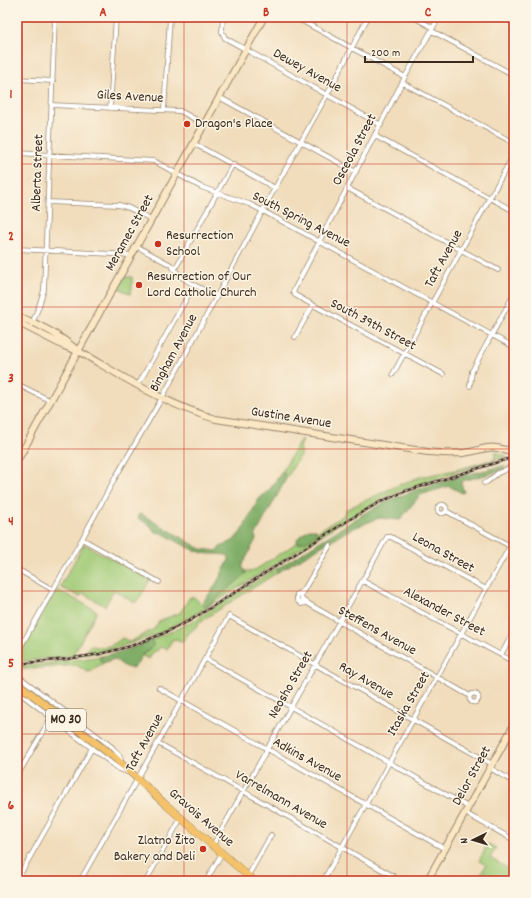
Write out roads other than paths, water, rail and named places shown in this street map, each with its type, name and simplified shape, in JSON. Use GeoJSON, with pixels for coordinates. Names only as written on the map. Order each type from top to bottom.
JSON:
{"type":"FeatureCollection","features":[{"type":"Feature","properties":{"kind":"main road","name":"Gravois Avenue"},"geometry":{"type":"LineString","coordinates":[[17,683],[122,764],[137,779],[254,881]]}},
{"type":"Feature","properties":{"kind":"street","name":"Alberta Street"},"geometry":{"type":"LineString","coordinates":[[31,325],[42,298],[46,250],[51,104],[56,17]]}},
{"type":"Feature","properties":{"kind":"street"},"geometry":{"type":"LineString","coordinates":[[110,108],[116,17]]}},
{"type":"Feature","properties":{"kind":"street"},"geometry":{"type":"LineString","coordinates":[[164,110],[170,17]]}},
{"type":"Feature","properties":{"kind":"street","name":"Dewey Avenue"},"geometry":{"type":"LineString","coordinates":[[222,17],[223,35],[245,50],[381,125]]}},
{"type":"Feature","properties":{"kind":"street","name":"Meramec Street"},"geometry":{"type":"LineString","coordinates":[[17,461],[264,17]]}},
{"type":"Feature","properties":{"kind":"street"},"geometry":{"type":"LineString","coordinates":[[295,17],[405,77]]}},
{"type":"Feature","properties":{"kind":"street","name":"Bingham Avenue"},"geometry":{"type":"LineString","coordinates":[[17,653],[115,478],[162,398],[368,17]]}},
{"type":"Feature","properties":{"kind":"street"},"geometry":{"type":"LineString","coordinates":[[414,17],[514,75]]}},
{"type":"Feature","properties":{"kind":"street","name":"Osceola Street"},"geometry":{"type":"LineString","coordinates":[[293,293],[293,290],[405,77],[439,17]]}},
{"type":"Feature","properties":{"kind":"street"},"geometry":{"type":"LineString","coordinates":[[17,79],[53,81]]}},
{"type":"Feature","properties":{"kind":"street"},"geometry":{"type":"LineString","coordinates":[[402,83],[514,143]]}},
{"type":"Feature","properties":{"kind":"street"},"geometry":{"type":"LineString","coordinates":[[219,97],[356,172]]}},
{"type":"Feature","properties":{"kind":"street","name":"Giles Avenue"},"geometry":{"type":"LineString","coordinates":[[51,104],[180,112],[204,124]]}},
{"type":"Feature","properties":{"kind":"street"},"geometry":{"type":"LineString","coordinates":[[375,136],[514,211]]}},
{"type":"Feature","properties":{"kind":"street"},"geometry":{"type":"LineString","coordinates":[[193,143],[275,188]]}},
{"type":"Feature","properties":{"kind":"street","name":"South Spring Avenue"},"geometry":{"type":"LineString","coordinates":[[17,153],[148,160],[157,162],[201,187],[249,204],[263,211],[514,347]]}},
{"type":"Feature","properties":{"kind":"street","name":"Taft Avenue"},"geometry":{"type":"LineString","coordinates":[[393,374],[514,154]]}},
{"type":"Feature","properties":{"kind":"street"},"geometry":{"type":"LineString","coordinates":[[175,269],[232,164]]}},
{"type":"Feature","properties":{"kind":"street"},"geometry":{"type":"LineString","coordinates":[[347,188],[498,270]]}},
{"type":"Feature","properties":{"kind":"street"},"geometry":{"type":"LineString","coordinates":[[48,202],[120,205],[151,219]]}},
{"type":"Feature","properties":{"kind":"street"},"geometry":{"type":"LineString","coordinates":[[136,246],[171,265],[180,276],[194,285],[217,296]]}},
{"type":"Feature","properties":{"kind":"street"},"geometry":{"type":"LineString","coordinates":[[17,248],[131,255]]}},
{"type":"Feature","properties":{"kind":"street"},"geometry":{"type":"LineString","coordinates":[[138,385],[194,285]]}},
{"type":"Feature","properties":{"kind":"street","name":"South 39th Street"},"geometry":{"type":"LineString","coordinates":[[293,293],[313,306],[443,374]]}},
{"type":"Feature","properties":{"kind":"street"},"geometry":{"type":"LineString","coordinates":[[470,386],[472,371],[514,294]]}},
{"type":"Feature","properties":{"kind":"street"},"geometry":{"type":"LineString","coordinates":[[295,338],[313,306]]}},
{"type":"Feature","properties":{"kind":"street","name":"Gustine Avenue"},"geometry":{"type":"LineString","coordinates":[[17,316],[31,325],[68,342],[78,351],[162,398],[216,419],[448,454],[493,447],[514,454]]}},
{"type":"Feature","properties":{"kind":"street","name":"Gustine Avenue"},"geometry":{"type":"LineString","coordinates":[[17,322],[31,325]]}},
{"type":"Feature","properties":{"kind":"street"},"geometry":{"type":"LineString","coordinates":[[17,384],[51,401]]}},
{"type":"Feature","properties":{"kind":"street"},"geometry":{"type":"LineString","coordinates":[[507,451],[514,440]]}},
{"type":"Feature","properties":{"kind":"street"},"geometry":{"type":"LineString","coordinates":[[484,483],[498,473],[514,466]]}},
{"type":"Feature","properties":{"kind":"street"},"geometry":{"type":"LineString","coordinates":[[446,511],[510,546]]}},
{"type":"Feature","properties":{"kind":"street","name":"Neosho Street"},"geometry":{"type":"LineString","coordinates":[[213,845],[340,623],[387,537],[389,536]]}},
{"type":"Feature","properties":{"kind":"street","name":"Leona Street"},"geometry":{"type":"LineString","coordinates":[[389,536],[486,589]]}},
{"type":"Feature","properties":{"kind":"street"},"geometry":{"type":"LineString","coordinates":[[82,539],[160,582]]}},
{"type":"Feature","properties":{"kind":"street","name":"Itaska Street"},"geometry":{"type":"LineString","coordinates":[[323,881],[514,539]]}},
{"type":"Feature","properties":{"kind":"street","name":"Steffens Avenue"},"geometry":{"type":"LineString","coordinates":[[330,545],[303,591],[301,599],[340,623],[470,696]]}},
{"type":"Feature","properties":{"kind":"street"},"geometry":{"type":"LineString","coordinates":[[17,570],[53,590]]}},
{"type":"Feature","properties":{"kind":"street","name":"Alexander Street"},"geometry":{"type":"LineString","coordinates":[[363,581],[514,662]]}},
{"type":"Feature","properties":{"kind":"street","name":"Taft Avenue"},"geometry":{"type":"LineString","coordinates":[[80,881],[229,616]]}},
{"type":"Feature","properties":{"kind":"street","name":"Ray Avenue"},"geometry":{"type":"LineString","coordinates":[[229,616],[413,720],[491,766],[514,782]]}},
{"type":"Feature","properties":{"kind":"street"},"geometry":{"type":"LineString","coordinates":[[501,655],[514,631]]}},
{"type":"Feature","properties":{"kind":"street"},"geometry":{"type":"LineString","coordinates":[[206,659],[468,807]]}},
{"type":"Feature","properties":{"kind":"street","name":"Gravois Avenue"},"geometry":{"type":"LineString","coordinates":[[17,675],[118,753],[122,764]]}},
{"type":"Feature","properties":{"kind":"street","name":"Adkins Avenue"},"geometry":{"type":"LineString","coordinates":[[159,688],[445,849]]}},
{"type":"Feature","properties":{"kind":"street","name":"Gravois Avenue"},"geometry":{"type":"LineString","coordinates":[[17,690],[119,769],[132,773]]}},
{"type":"Feature","properties":{"kind":"street"},"geometry":{"type":"LineString","coordinates":[[17,776],[52,716]]}},
{"type":"Feature","properties":{"kind":"street","name":"Delor Street"},"geometry":{"type":"LineString","coordinates":[[427,881],[514,725]]}},
{"type":"Feature","properties":{"kind":"street","name":"Varrelmann Avenue"},"geometry":{"type":"LineString","coordinates":[[158,743],[393,876]]}},
{"type":"Feature","properties":{"kind":"street"},"geometry":{"type":"LineString","coordinates":[[17,880],[92,748]]}},
{"type":"Feature","properties":{"kind":"street"},"geometry":{"type":"LineString","coordinates":[[465,814],[514,840]]}},
{"type":"Feature","properties":{"kind":"street"},"geometry":{"type":"LineString","coordinates":[[146,881],[181,818]]}},
{"type":"Feature","properties":{"kind":"street"},"geometry":{"type":"LineString","coordinates":[[248,876],[271,835]]}},
{"type":"Feature","properties":{"kind":"street"},"geometry":{"type":"LineString","coordinates":[[206,881],[222,853]]}},
{"type":"Feature","properties":{"kind":"railway"},"geometry":{"type":"LineString","coordinates":[[17,664],[100,654],[131,646],[162,634],[191,620],[352,518],[380,502],[406,491],[514,457]]}},
{"type":"Feature","properties":{"kind":"place","name":"Dragon's Place"},"geometry":{"type":"Point","coordinates":[187,124]}},
{"type":"Feature","properties":{"kind":"place","name":"Resurrection School"},"geometry":{"type":"Point","coordinates":[158,244]}},
{"type":"Feature","properties":{"kind":"place","name":"Resurrection of Our Lord Catholic Church"},"geometry":{"type":"Point","coordinates":[139,285]}},
{"type":"Feature","properties":{"kind":"place","name":"Zlatno Žito Bakery and Deli"},"geometry":{"type":"Point","coordinates":[203,849]}}]}
